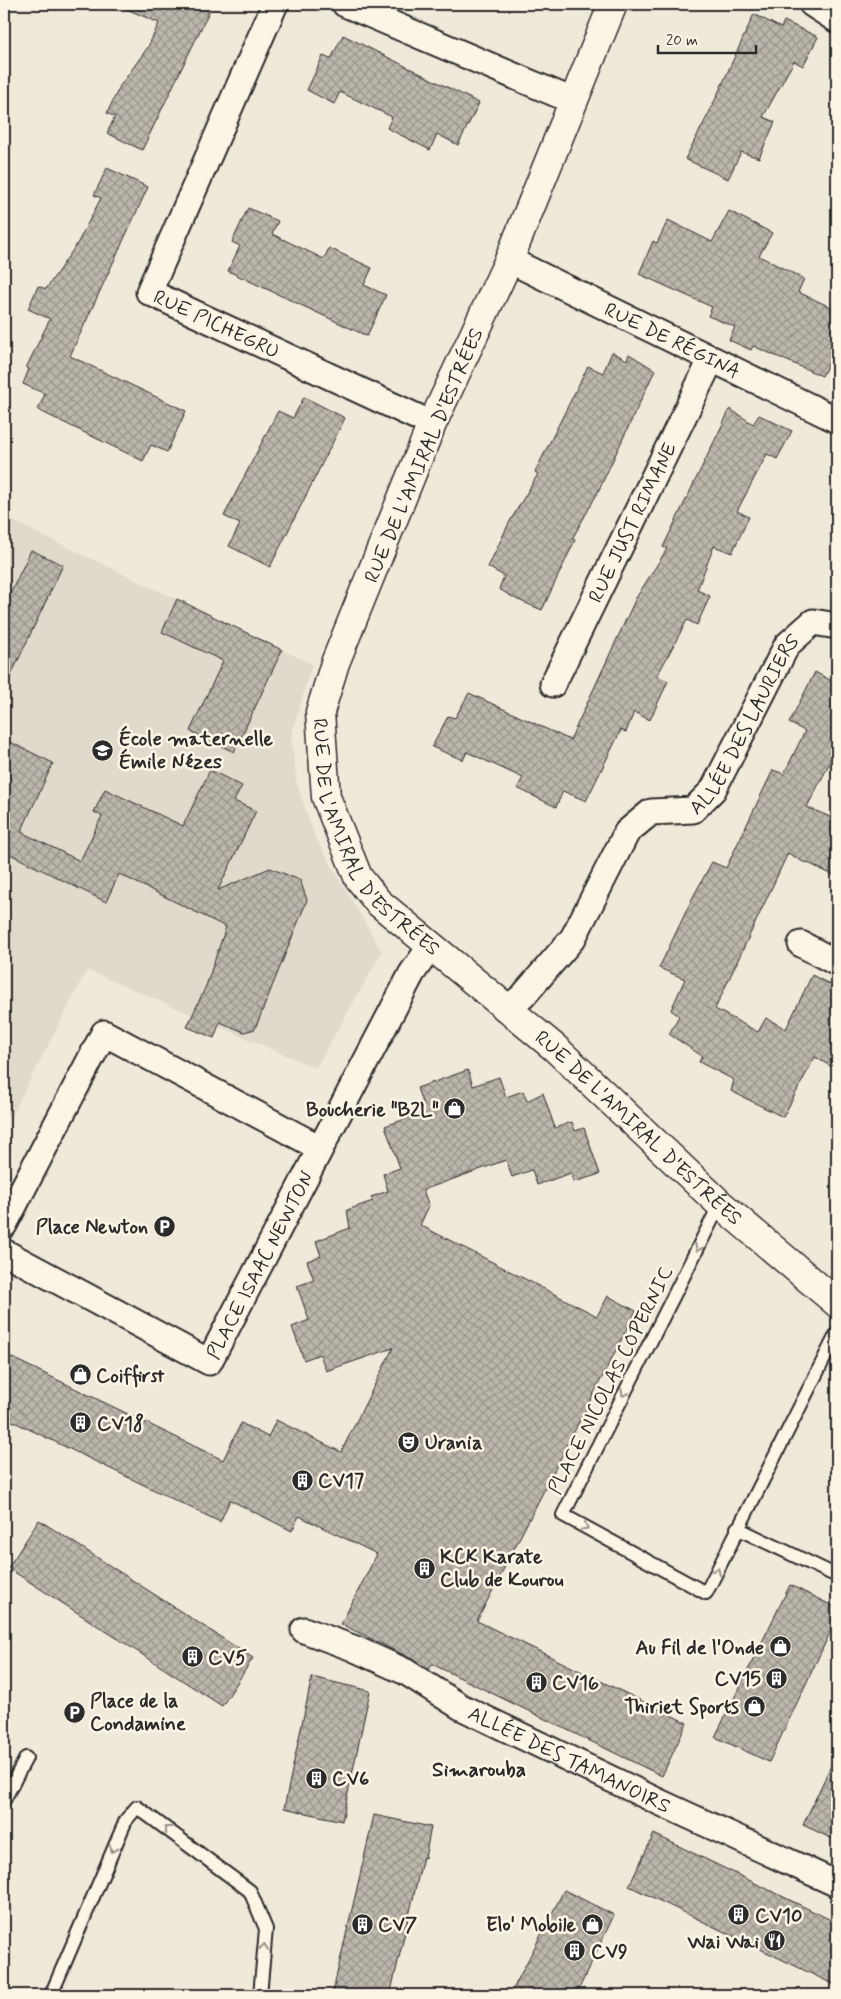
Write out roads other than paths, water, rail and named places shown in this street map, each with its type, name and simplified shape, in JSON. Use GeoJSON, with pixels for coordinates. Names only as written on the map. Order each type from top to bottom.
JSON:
{"type":"FeatureCollection","features":[{"type":"Feature","properties":{"kind":"street","name":"RUE PICHEGRU"},"geometry":{"type":"LineString","coordinates":[[275,4],[150,292],[432,424]]}},
{"type":"Feature","properties":{"kind":"street"},"geometry":{"type":"LineString","coordinates":[[345,4],[573,101]]}},
{"type":"Feature","properties":{"kind":"street","name":"RUE DE L'AMIRAL D'ESTRÉES"},"geometry":{"type":"LineString","coordinates":[[613,4],[509,260],[432,424],[335,663],[320,712],[326,797],[358,877],[378,902],[555,1048],[720,1204],[837,1303]]}},
{"type":"Feature","properties":{"kind":"street"},"geometry":{"type":"LineString","coordinates":[[812,4],[837,20]]}},
{"type":"Feature","properties":{"kind":"street","name":"RUE DE RÉGINA"},"geometry":{"type":"LineString","coordinates":[[509,260],[837,420]]}},
{"type":"Feature","properties":{"kind":"street","name":"RUE JUST RIMANE"},"geometry":{"type":"LineString","coordinates":[[553,684],[712,360]]}},
{"type":"Feature","properties":{"kind":"street","name":"ALLÉE DES LAURIERS"},"geometry":{"type":"LineString","coordinates":[[507,1009],[523,996],[573,938],[627,832],[651,812],[693,810],[713,790],[787,645],[813,622],[837,626]]}},
{"type":"Feature","properties":{"kind":"street"},"geometry":{"type":"LineString","coordinates":[[801,944],[837,963]]}},
{"type":"Feature","properties":{"kind":"street","name":"PLACE ISAAC NEWTON"},"geometry":{"type":"LineString","coordinates":[[4,1252],[209,1362],[412,973],[431,946]]}},
{"type":"Feature","properties":{"kind":"street","name":"PLACE ISAAC NEWTON"},"geometry":{"type":"LineString","coordinates":[[4,1225],[104,1033],[320,1148]]}},
{"type":"Feature","properties":{"kind":"street","name":"ALLÉE DES TAMANOIRS"},"geometry":{"type":"LineString","coordinates":[[304,1630],[353,1648],[406,1672],[461,1707],[659,1802],[837,1884]]}},
{"type":"Feature","properties":{"kind":"lane","name":"PLACE NICOLAS COPERNIC"},"geometry":{"type":"LineString","coordinates":[[720,1204],[563,1515],[706,1593],[737,1528],[837,1333]]}},
{"type":"Feature","properties":{"kind":"lane"},"geometry":{"type":"LineString","coordinates":[[737,1528],[837,1576]]}},
{"type":"Feature","properties":{"kind":"lane"},"geometry":{"type":"LineString","coordinates":[[4,1800],[26,1758]]}},
{"type":"Feature","properties":{"kind":"lane"},"geometry":{"type":"LineString","coordinates":[[51,1995],[126,1820],[137,1807],[250,1892],[266,1930],[260,1995]]}},
{"type":"Feature","properties":{"kind":"place","name":"École maternelle Émile Nézes"},"geometry":{"type":"Point","coordinates":[103,750]}},
{"type":"Feature","properties":{"kind":"place","name":"Boucherie \"B2L\""},"geometry":{"type":"Point","coordinates":[455,1109]}},
{"type":"Feature","properties":{"kind":"place","name":"Place Newton"},"geometry":{"type":"Point","coordinates":[164,1226]}},
{"type":"Feature","properties":{"kind":"place","name":"Coiffirst"},"geometry":{"type":"Point","coordinates":[80,1375]}},
{"type":"Feature","properties":{"kind":"place","name":"CV18"},"geometry":{"type":"Point","coordinates":[81,1423]}},
{"type":"Feature","properties":{"kind":"place","name":"Urania"},"geometry":{"type":"Point","coordinates":[409,1442]}},
{"type":"Feature","properties":{"kind":"place","name":"CV17"},"geometry":{"type":"Point","coordinates":[302,1480]}},
{"type":"Feature","properties":{"kind":"place","name":"KCK Karate Club de Kourou"},"geometry":{"type":"Point","coordinates":[424,1568]}},
{"type":"Feature","properties":{"kind":"place","name":"Au Fil de l'Onde"},"geometry":{"type":"Point","coordinates":[780,1647]}},
{"type":"Feature","properties":{"kind":"place","name":"CV5"},"geometry":{"type":"Point","coordinates":[192,1657]}},
{"type":"Feature","properties":{"kind":"place","name":"CV15"},"geometry":{"type":"Point","coordinates":[777,1678]}},
{"type":"Feature","properties":{"kind":"place","name":"CV16"},"geometry":{"type":"Point","coordinates":[536,1682]}},
{"type":"Feature","properties":{"kind":"place","name":"Thiriet Sports"},"geometry":{"type":"Point","coordinates":[755,1706]}},
{"type":"Feature","properties":{"kind":"place","name":"Place de la Condamine"},"geometry":{"type":"Point","coordinates":[74,1712]}},
{"type":"Feature","properties":{"kind":"place","name":"CV6"},"geometry":{"type":"Point","coordinates":[316,1778]}},
{"type":"Feature","properties":{"kind":"place","name":"CV10"},"geometry":{"type":"Point","coordinates":[739,1915]}},
{"type":"Feature","properties":{"kind":"place","name":"CV7"},"geometry":{"type":"Point","coordinates":[362,1924]}},
{"type":"Feature","properties":{"kind":"place","name":"Elo' Mobile"},"geometry":{"type":"Point","coordinates":[592,1924]}},
{"type":"Feature","properties":{"kind":"place","name":"Wai Wai"},"geometry":{"type":"Point","coordinates":[775,1941]}},
{"type":"Feature","properties":{"kind":"place","name":"CV9"},"geometry":{"type":"Point","coordinates":[575,1951]}},
{"type":"Feature","properties":{"kind":"district","name":"Simarouba"},"geometry":{"type":"Point","coordinates":[479,1769]}}]}
